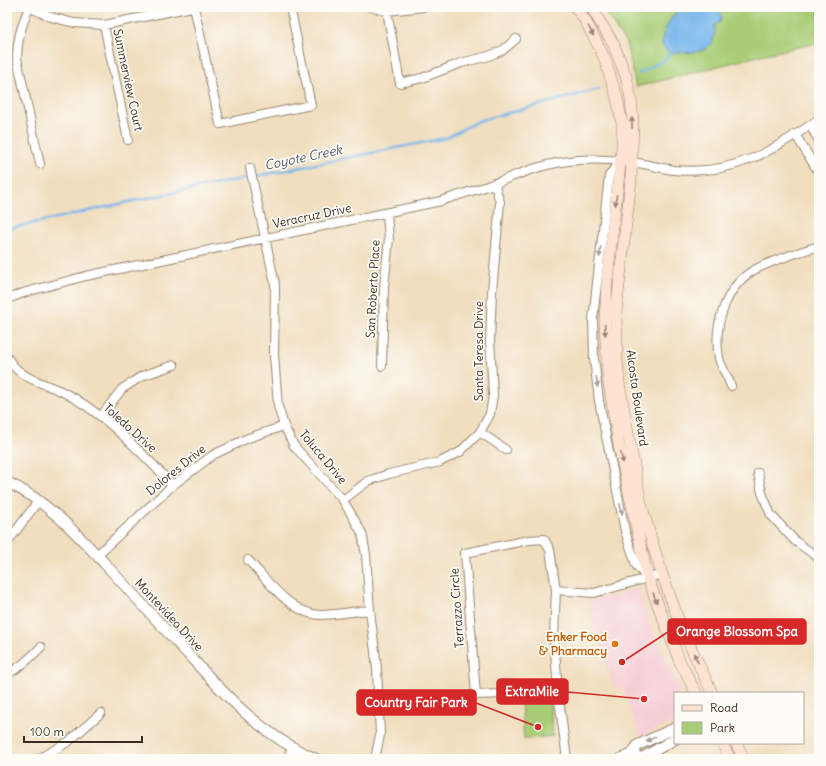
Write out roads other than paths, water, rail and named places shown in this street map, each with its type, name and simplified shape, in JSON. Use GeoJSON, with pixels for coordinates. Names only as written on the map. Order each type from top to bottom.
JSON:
{"type":"FeatureCollection","features":[{"type":"Feature","properties":{"kind":"main road","name":"Alcosta Boulevard"},"geometry":{"type":"LineString","coordinates":[[575,7],[585,20],[604,57],[615,91],[622,123],[622,147],[607,280],[605,323],[608,377],[619,446],[648,579],[680,662],[695,692]]}},
{"type":"Feature","properties":{"kind":"main road","name":"Alcosta Boulevard"},"geometry":{"type":"LineString","coordinates":[[591,7],[613,43],[626,76],[631,99],[631,180],[616,312],[619,383],[641,504],[662,574],[680,624],[712,692]]}},
{"type":"Feature","properties":{"kind":"main road"},"geometry":{"type":"LineString","coordinates":[[722,744],[730,759]]}},
{"type":"Feature","properties":{"kind":"main road"},"geometry":{"type":"LineString","coordinates":[[736,744],[744,759]]}},
{"type":"Feature","properties":{"kind":"street"},"geometry":{"type":"LineString","coordinates":[[40,164],[17,58],[17,44],[29,7],[51,17],[74,23],[104,25],[193,7],[220,124],[311,105],[290,7]]}},
{"type":"Feature","properties":{"kind":"street"},"geometry":{"type":"LineString","coordinates":[[370,7],[388,11],[423,7]]}},
{"type":"Feature","properties":{"kind":"street"},"geometry":{"type":"LineString","coordinates":[[388,11],[400,83],[422,78],[461,63],[489,56],[503,50],[516,39]]}},
{"type":"Feature","properties":{"kind":"street","name":"Summerview Court"},"geometry":{"type":"LineString","coordinates":[[104,25],[128,140]]}},
{"type":"Feature","properties":{"kind":"street","name":"Veracruz Drive"},"geometry":{"type":"LineString","coordinates":[[7,299],[26,292],[86,276],[387,213],[441,200],[549,164],[579,160],[620,161],[674,170],[697,171],[719,169],[745,162],[768,152],[819,119]]}},
{"type":"Feature","properties":{"kind":"street"},"geometry":{"type":"LineString","coordinates":[[810,126],[819,141]]}},
{"type":"Feature","properties":{"kind":"street"},"geometry":{"type":"LineString","coordinates":[[795,134],[819,173]]}},
{"type":"Feature","properties":{"kind":"street","name":"Toluca Drive"},"geometry":{"type":"LineString","coordinates":[[250,168],[275,284],[274,356],[278,406],[284,426],[294,446],[343,500],[362,533],[366,555],[370,610],[377,669],[380,735],[375,759]]}},
{"type":"Feature","properties":{"kind":"street","name":"Santa Teresa Drive"},"geometry":{"type":"LineString","coordinates":[[343,500],[368,481],[389,474],[440,462],[460,452],[480,432],[490,414],[493,395],[490,340],[492,292],[500,202],[494,183]]}},
{"type":"Feature","properties":{"kind":"street","name":"San Roberto Place"},"geometry":{"type":"LineString","coordinates":[[382,366],[384,287],[389,239],[387,213]]}},
{"type":"Feature","properties":{"kind":"street"},"geometry":{"type":"LineString","coordinates":[[731,386],[720,358],[718,335],[722,312],[732,292],[743,279],[757,268],[819,246]]}},
{"type":"Feature","properties":{"kind":"street","name":"Toledo Drive"},"geometry":{"type":"LineString","coordinates":[[7,357],[14,368],[24,376],[64,393],[101,416],[127,439],[172,485]]}},
{"type":"Feature","properties":{"kind":"street"},"geometry":{"type":"LineString","coordinates":[[101,416],[122,389],[142,376],[174,365]]}},
{"type":"Feature","properties":{"kind":"street","name":"Dolores Drive"},"geometry":{"type":"LineString","coordinates":[[97,555],[172,485],[213,455],[248,438],[284,426]]}},
{"type":"Feature","properties":{"kind":"street"},"geometry":{"type":"LineString","coordinates":[[480,432],[506,450]]}},
{"type":"Feature","properties":{"kind":"street"},"geometry":{"type":"LineString","coordinates":[[758,473],[762,492],[771,515],[795,541],[819,558]]}},
{"type":"Feature","properties":{"kind":"street","name":"Montevideo Drive"},"geometry":{"type":"LineString","coordinates":[[7,482],[39,500],[59,516],[97,555],[223,693],[248,717],[293,748],[316,759]]}},
{"type":"Feature","properties":{"kind":"street"},"geometry":{"type":"LineString","coordinates":[[7,543],[39,500]]}},
{"type":"Feature","properties":{"kind":"street","name":"Terrazzo Circle"},"geometry":{"type":"LineString","coordinates":[[558,692],[476,695],[465,553],[529,540],[544,539],[550,550],[556,590],[554,636],[558,692],[567,759]]}},
{"type":"Feature","properties":{"kind":"street"},"geometry":{"type":"LineString","coordinates":[[248,560],[286,600],[302,611],[320,615],[370,610]]}},
{"type":"Feature","properties":{"kind":"street"},"geometry":{"type":"LineString","coordinates":[[556,590],[594,593],[662,574]]}},
{"type":"Feature","properties":{"kind":"street"},"geometry":{"type":"LineString","coordinates":[[7,674],[29,659],[40,647]]}},
{"type":"Feature","properties":{"kind":"street"},"geometry":{"type":"LineString","coordinates":[[38,759],[68,742],[100,713]]}},
{"type":"Feature","properties":{"kind":"street"},"geometry":{"type":"LineString","coordinates":[[632,755],[638,745],[674,728]]}},
{"type":"Feature","properties":{"kind":"street"},"geometry":{"type":"LineString","coordinates":[[620,759],[632,755],[642,758],[674,740]]}},
{"type":"Feature","properties":{"kind":"street"},"geometry":{"type":"LineString","coordinates":[[286,759],[293,748]]}},
{"type":"Feature","properties":{"kind":"water"},"geometry":{"type":"Polygon","coordinates":[[[681,7],[716,7],[722,15],[720,22],[715,25],[712,43],[702,51],[670,53],[662,46],[663,34],[667,24],[681,7]]]}},
{"type":"Feature","properties":{"kind":"waterway","name":"Coyote Creek"},"geometry":{"type":"LineString","coordinates":[[638,74],[666,59],[670,53]]}},
{"type":"Feature","properties":{"kind":"waterway","name":"Coyote Creek"},"geometry":{"type":"LineString","coordinates":[[7,229],[133,201],[446,138],[478,121],[599,89]]}},
{"type":"Feature","properties":{"kind":"place","name":"Enker Food & Pharmacy"},"geometry":{"type":"Point","coordinates":[615,644]}},
{"type":"Feature","properties":{"kind":"place","name":"Orange Blossom Spa"},"geometry":{"type":"Point","coordinates":[622,662]}},
{"type":"Feature","properties":{"kind":"place","name":"ExtraMile"},"geometry":{"type":"Point","coordinates":[644,699]}},
{"type":"Feature","properties":{"kind":"place","name":"Country Fair Park"},"geometry":{"type":"Point","coordinates":[538,727]}}]}
